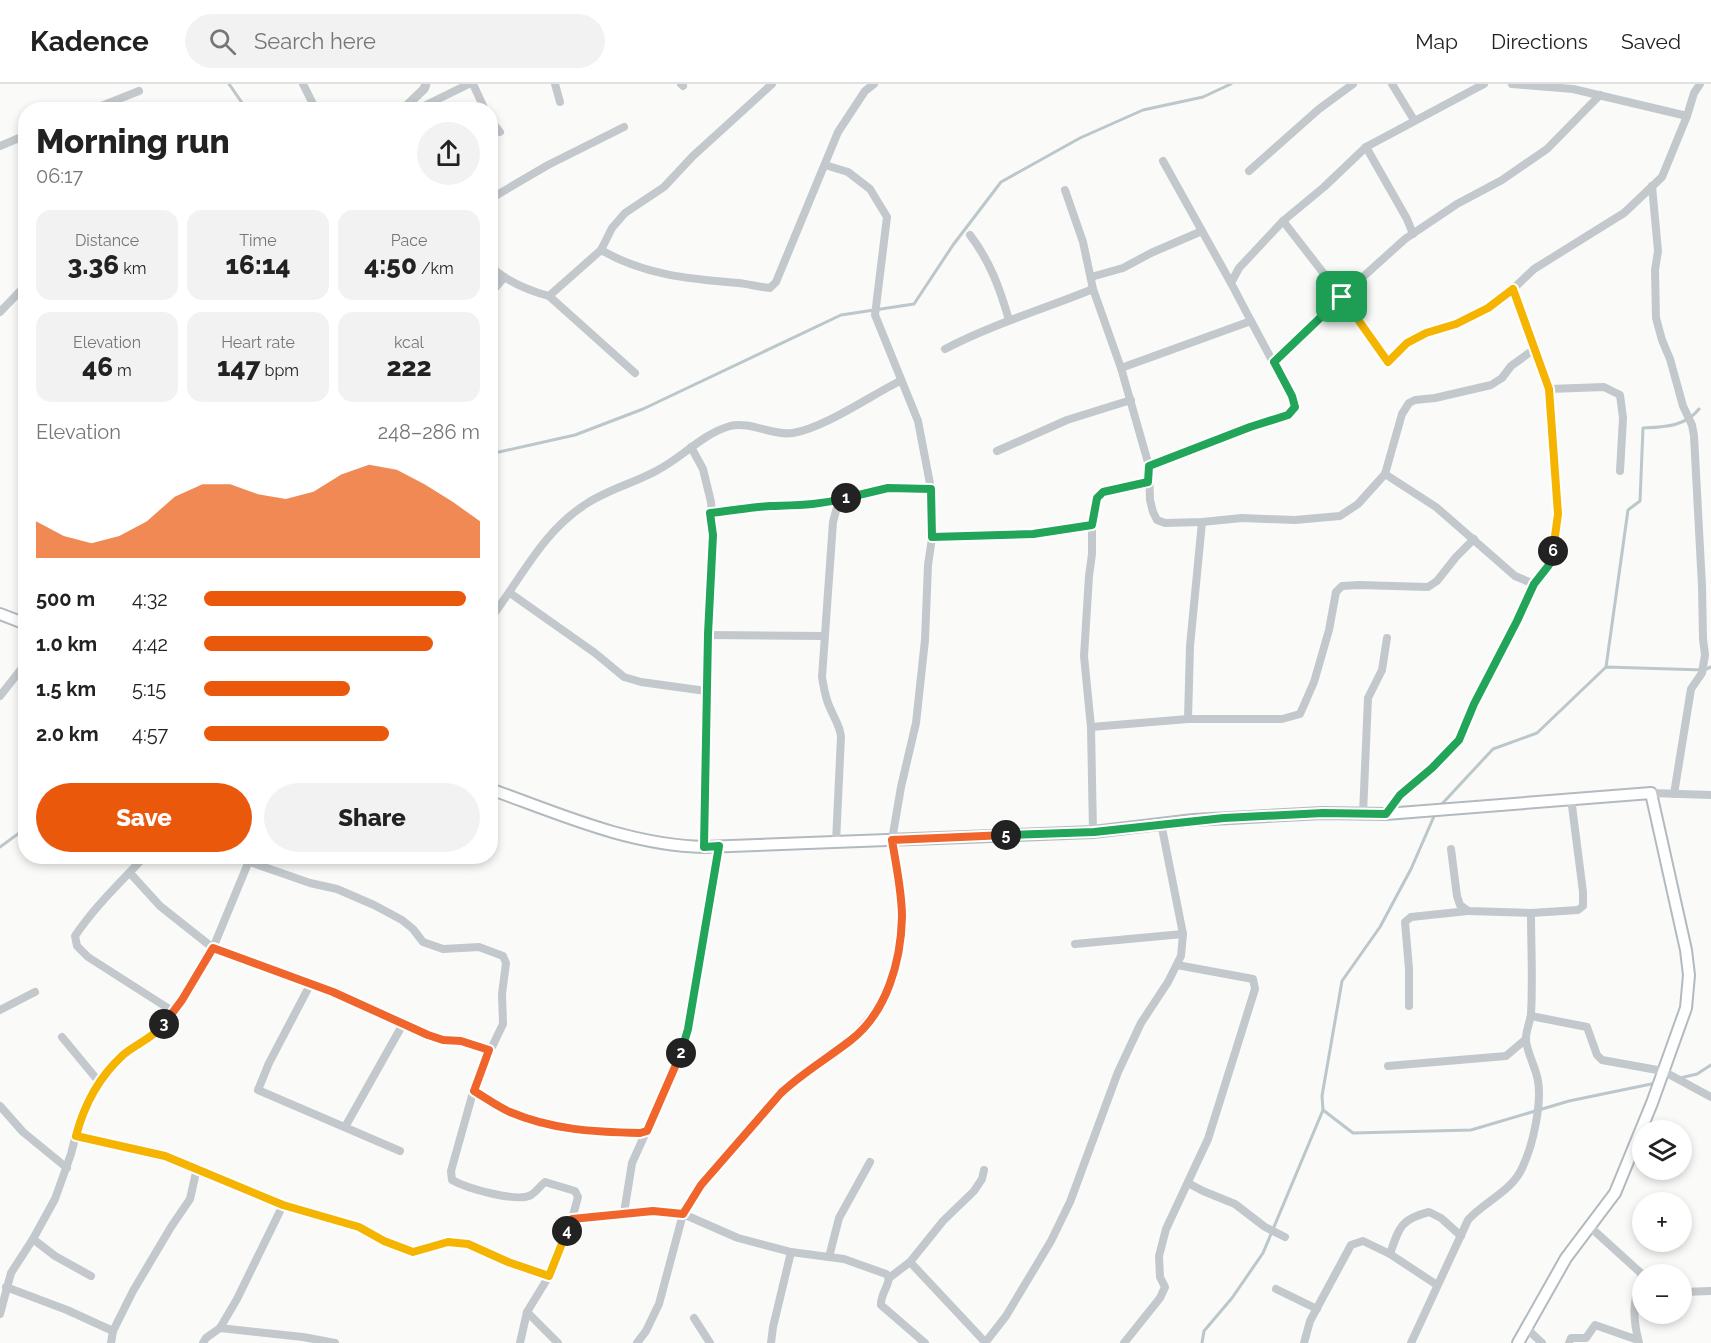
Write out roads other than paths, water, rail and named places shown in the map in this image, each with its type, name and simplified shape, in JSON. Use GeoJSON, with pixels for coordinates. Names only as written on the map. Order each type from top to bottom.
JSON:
{"type":"FeatureCollection","features":[{"type":"Feature","properties":{"kind":"main road"},"geometry":{"type":"LineString","coordinates":[[0,614],[18,621]]}},
{"type":"Feature","properties":{"kind":"main road"},"geometry":{"type":"LineString","coordinates":[[498,792],[603,831],[678,846],[704,847],[1094,832],[1232,817],[1386,814],[1651,793],[1686,951],[1689,975],[1686,1008],[1652,1103],[1616,1193],[1566,1258],[1518,1343]]}},
{"type":"Feature","properties":{"kind":"street"},"geometry":{"type":"LineString","coordinates":[[303,84],[312,102]]}},
{"type":"Feature","properties":{"kind":"street"},"geometry":{"type":"LineString","coordinates":[[436,102],[471,84],[481,102]]}},
{"type":"Feature","properties":{"kind":"street"},"geometry":{"type":"LineString","coordinates":[[555,84],[560,102]]}},
{"type":"Feature","properties":{"kind":"street"},"geometry":{"type":"LineString","coordinates":[[549,296],[601,249],[612,228],[624,213],[664,187],[693,156],[772,84]]}},
{"type":"Feature","properties":{"kind":"street"},"geometry":{"type":"LineString","coordinates":[[601,249],[621,262],[638,268],[676,276],[771,288],[776,282],[838,132],[865,91],[874,84]]}},
{"type":"Feature","properties":{"kind":"street"},"geometry":{"type":"LineString","coordinates":[[1249,171],[1319,109],[1353,84]]}},
{"type":"Feature","properties":{"kind":"street"},"geometry":{"type":"LineString","coordinates":[[1392,84],[1414,120]]}},
{"type":"Feature","properties":{"kind":"street"},"geometry":{"type":"LineString","coordinates":[[1231,284],[1239,268],[1283,221],[1324,187],[1366,147],[1484,84]]}},
{"type":"Feature","properties":{"kind":"street"},"geometry":{"type":"LineString","coordinates":[[1512,84],[1573,89],[1687,116]]}},
{"type":"Feature","properties":{"kind":"street"},"geometry":{"type":"LineString","coordinates":[[1283,221],[1342,297],[1388,362],[1407,343],[1426,333],[1456,324],[1488,308],[1534,269],[1624,213],[1662,177],[1694,93],[1700,84]]}},
{"type":"Feature","properties":{"kind":"street"},"geometry":{"type":"LineString","coordinates":[[425,86],[426,102]]}},
{"type":"Feature","properties":{"kind":"street"},"geometry":{"type":"LineString","coordinates":[[410,102],[425,86]]}},
{"type":"Feature","properties":{"kind":"street"},"geometry":{"type":"LineString","coordinates":[[111,102],[139,91]]}},
{"type":"Feature","properties":{"kind":"street"},"geometry":{"type":"LineString","coordinates":[[1274,362],[1413,234],[1457,204],[1502,180],[1547,149],[1600,95]]}},
{"type":"Feature","properties":{"kind":"street"},"geometry":{"type":"LineString","coordinates":[[498,194],[548,165],[624,127]]}},
{"type":"Feature","properties":{"kind":"street"},"geometry":{"type":"LineString","coordinates":[[0,146],[18,138]]}},
{"type":"Feature","properties":{"kind":"street"},"geometry":{"type":"LineString","coordinates":[[1366,147],[1407,219],[1413,234]]}},
{"type":"Feature","properties":{"kind":"street"},"geometry":{"type":"LineString","coordinates":[[1149,466],[1250,427],[1288,415],[1295,407],[1292,396],[1274,362],[1163,161]]}},
{"type":"Feature","properties":{"kind":"street"},"geometry":{"type":"LineString","coordinates":[[637,1343],[646,1331],[659,1304],[683,1214],[701,1185],[794,1080],[852,1039],[884,1000],[898,951],[902,916],[892,840],[901,787],[916,723],[925,640],[928,565],[932,537],[931,489],[918,421],[875,315],[887,217],[870,189],[848,172],[825,165]]}},
{"type":"Feature","properties":{"kind":"street"},"geometry":{"type":"LineString","coordinates":[[1652,186],[1658,251],[1655,270],[1656,318],[1694,436],[1705,655],[1702,673],[1691,689],[1674,794]]}},
{"type":"Feature","properties":{"kind":"street"},"geometry":{"type":"LineString","coordinates":[[1065,189],[1083,242],[1093,289],[1131,400],[1149,466],[1150,500],[1157,520],[1165,523],[1242,518],[1295,520],[1340,516],[1358,504],[1385,474],[1402,414],[1409,403],[1491,385],[1502,378],[1511,366],[1536,348]]}},
{"type":"Feature","properties":{"kind":"street"},"geometry":{"type":"LineString","coordinates":[[1090,277],[1123,268],[1202,231]]}},
{"type":"Feature","properties":{"kind":"street"},"geometry":{"type":"LineString","coordinates":[[970,235],[983,253],[995,278],[1009,320]]}},
{"type":"Feature","properties":{"kind":"street"},"geometry":{"type":"LineString","coordinates":[[498,274],[503,279],[533,292],[549,296],[635,373]]}},
{"type":"Feature","properties":{"kind":"street"},"geometry":{"type":"LineString","coordinates":[[498,285],[503,279]]}},
{"type":"Feature","properties":{"kind":"street"},"geometry":{"type":"LineString","coordinates":[[945,349],[1009,320],[1093,289]]}},
{"type":"Feature","properties":{"kind":"street"},"geometry":{"type":"LineString","coordinates":[[1386,814],[1400,795],[1432,768],[1459,740],[1474,704],[1534,584],[1549,565],[1556,545],[1558,514],[1549,389],[1513,289]]}},
{"type":"Feature","properties":{"kind":"street"},"geometry":{"type":"LineString","coordinates":[[0,312],[18,293]]}},
{"type":"Feature","properties":{"kind":"street"},"geometry":{"type":"LineString","coordinates":[[1121,368],[1251,321]]}},
{"type":"Feature","properties":{"kind":"street"},"geometry":{"type":"LineString","coordinates":[[498,609],[546,538],[566,518],[587,502],[658,471],[691,447],[732,426],[746,426],[783,433],[806,430],[900,381]]}},
{"type":"Feature","properties":{"kind":"street"},"geometry":{"type":"LineString","coordinates":[[1549,389],[1604,387],[1620,395],[1623,418],[1620,471]]}},
{"type":"Feature","properties":{"kind":"street"},"geometry":{"type":"LineString","coordinates":[[997,451],[1067,420],[1131,400]]}},
{"type":"Feature","properties":{"kind":"street"},"geometry":{"type":"LineString","coordinates":[[691,447],[703,469],[711,502],[713,535],[706,691],[704,847]]}},
{"type":"Feature","properties":{"kind":"street"},"geometry":{"type":"LineString","coordinates":[[1385,474],[1436,507],[1515,576],[1534,584]]}},
{"type":"Feature","properties":{"kind":"street"},"geometry":{"type":"LineString","coordinates":[[1094,832],[1091,727],[1084,656],[1092,525],[1097,498],[1103,492],[1148,482]]}},
{"type":"Feature","properties":{"kind":"street"},"geometry":{"type":"LineString","coordinates":[[710,513],[838,500],[888,488],[931,489]]}},
{"type":"Feature","properties":{"kind":"street"},"geometry":{"type":"LineString","coordinates":[[836,843],[841,737],[840,726],[830,709],[822,676],[833,522],[838,500]]}},
{"type":"Feature","properties":{"kind":"street"},"geometry":{"type":"LineString","coordinates":[[1188,719],[1190,646],[1202,522]]}},
{"type":"Feature","properties":{"kind":"street"},"geometry":{"type":"LineString","coordinates":[[932,537],[1033,534],[1092,525]]}},
{"type":"Feature","properties":{"kind":"street"},"geometry":{"type":"LineString","coordinates":[[1091,727],[1188,719],[1282,719],[1300,714],[1314,682],[1336,592],[1342,586],[1359,585],[1428,587],[1437,581],[1474,539]]}},
{"type":"Feature","properties":{"kind":"street"},"geometry":{"type":"LineString","coordinates":[[510,593],[595,653],[624,677],[641,682],[706,691]]}},
{"type":"Feature","properties":{"kind":"street"},"geometry":{"type":"LineString","coordinates":[[708,634],[824,636]]}},
{"type":"Feature","properties":{"kind":"street"},"geometry":{"type":"LineString","coordinates":[[1363,814],[1368,698],[1382,670],[1387,638]]}},
{"type":"Feature","properties":{"kind":"street"},"geometry":{"type":"LineString","coordinates":[[0,696],[18,673]]}},
{"type":"Feature","properties":{"kind":"street"},"geometry":{"type":"LineString","coordinates":[[1651,793],[1711,795]]}},
{"type":"Feature","properties":{"kind":"street"},"geometry":{"type":"LineString","coordinates":[[1409,1006],[1405,922],[1412,917],[1468,911],[1531,913],[1578,910],[1583,906],[1571,798]]}},
{"type":"Feature","properties":{"kind":"street"},"geometry":{"type":"LineString","coordinates":[[910,1262],[985,1343],[1006,1316],[1051,1241],[1070,1202],[1118,1072],[1141,1023],[1177,965],[1184,946],[1161,823]]}},
{"type":"Feature","properties":{"kind":"street"},"geometry":{"type":"LineString","coordinates":[[624,1213],[632,1163],[678,1061],[688,1029],[719,846]]}},
{"type":"Feature","properties":{"kind":"street"},"geometry":{"type":"LineString","coordinates":[[1451,849],[1457,896],[1460,905],[1468,911]]}},
{"type":"Feature","properties":{"kind":"street"},"geometry":{"type":"LineString","coordinates":[[138,864],[114,888],[82,926],[75,936],[76,946],[88,957],[174,1012]]}},
{"type":"Feature","properties":{"kind":"street"},"geometry":{"type":"LineString","coordinates":[[0,1314],[11,1273],[55,1199],[67,1168],[85,1105],[122,1056],[161,1028],[174,1012],[213,948],[248,864]]}},
{"type":"Feature","properties":{"kind":"street"},"geometry":{"type":"LineString","coordinates":[[262,864],[310,883],[337,889],[374,904],[402,920],[423,942],[443,949],[478,947],[502,956],[506,963],[502,994],[503,1024],[489,1050],[474,1091],[451,1171],[452,1180],[474,1189],[522,1197],[531,1195],[545,1182],[575,1191],[578,1197],[572,1219],[549,1276],[527,1312],[520,1343]]}},
{"type":"Feature","properties":{"kind":"street"},"geometry":{"type":"LineString","coordinates":[[130,873],[160,906],[213,948],[363,1004],[428,1035],[443,1040],[461,1041],[489,1050]]}},
{"type":"Feature","properties":{"kind":"street"},"geometry":{"type":"LineString","coordinates":[[1411,1343],[1468,1220],[1478,1210],[1503,1193],[1523,1167],[1539,1104],[1538,1079],[1526,1039],[1531,1016],[1531,913]]}},
{"type":"Feature","properties":{"kind":"street"},"geometry":{"type":"LineString","coordinates":[[1075,944],[1183,934]]}},
{"type":"Feature","properties":{"kind":"street"},"geometry":{"type":"LineString","coordinates":[[1124,1343],[1160,1298],[1165,1287],[1160,1277],[1159,1256],[1166,1229],[1211,1128],[1256,983],[1253,979],[1177,965]]}},
{"type":"Feature","properties":{"kind":"street"},"geometry":{"type":"LineString","coordinates":[[311,984],[269,1063],[258,1090],[400,1152]]}},
{"type":"Feature","properties":{"kind":"street"},"geometry":{"type":"LineString","coordinates":[[0,1010],[35,992]]}},
{"type":"Feature","properties":{"kind":"street"},"geometry":{"type":"LineString","coordinates":[[1531,1016],[1587,1027],[1597,1055],[1602,1060],[1663,1071],[1711,1097]]}},
{"type":"Feature","properties":{"kind":"street"},"geometry":{"type":"LineString","coordinates":[[345,1127],[403,1024]]}},
{"type":"Feature","properties":{"kind":"street"},"geometry":{"type":"LineString","coordinates":[[62,1038],[100,1083]]}},
{"type":"Feature","properties":{"kind":"street"},"geometry":{"type":"LineString","coordinates":[[1388,1066],[1506,1056],[1526,1039]]}},
{"type":"Feature","properties":{"kind":"street"},"geometry":{"type":"LineString","coordinates":[[474,1091],[508,1112],[549,1126],[590,1132],[640,1133],[647,1131]]}},
{"type":"Feature","properties":{"kind":"street"},"geometry":{"type":"LineString","coordinates":[[0,1106],[23,1132],[67,1168]]}},
{"type":"Feature","properties":{"kind":"street"},"geometry":{"type":"LineString","coordinates":[[76,1136],[165,1156],[283,1205],[359,1227],[384,1241],[413,1252],[448,1242],[468,1244],[508,1262],[549,1276]]}},
{"type":"Feature","properties":{"kind":"street"},"geometry":{"type":"LineString","coordinates":[[829,1257],[839,1218],[870,1161]]}},
{"type":"Feature","properties":{"kind":"street"},"geometry":{"type":"LineString","coordinates":[[111,1343],[113,1331],[155,1254],[190,1198],[197,1168]]}},
{"type":"Feature","properties":{"kind":"street"},"geometry":{"type":"LineString","coordinates":[[925,1343],[881,1305],[881,1299],[888,1286],[889,1278],[910,1262],[943,1221],[974,1191],[982,1179],[984,1170]]}},
{"type":"Feature","properties":{"kind":"street"},"geometry":{"type":"LineString","coordinates":[[1188,1183],[1235,1204],[1264,1227],[1285,1237]]}},
{"type":"Feature","properties":{"kind":"street"},"geometry":{"type":"LineString","coordinates":[[203,1343],[220,1328],[237,1299],[283,1205]]}},
{"type":"Feature","properties":{"kind":"street"},"geometry":{"type":"LineString","coordinates":[[572,1219],[653,1211],[683,1214],[738,1238],[791,1252],[855,1263],[886,1274],[889,1278]]}},
{"type":"Feature","properties":{"kind":"street"},"geometry":{"type":"LineString","coordinates":[[1390,1254],[1397,1233],[1410,1217],[1429,1212],[1441,1218],[1461,1236]]}},
{"type":"Feature","properties":{"kind":"street"},"geometry":{"type":"LineString","coordinates":[[1589,1226],[1632,1266]]}},
{"type":"Feature","properties":{"kind":"street"},"geometry":{"type":"LineString","coordinates":[[33,1239],[55,1256],[91,1276]]}},
{"type":"Feature","properties":{"kind":"street"},"geometry":{"type":"LineString","coordinates":[[1304,1343],[1317,1309],[1351,1245],[1363,1241],[1390,1254],[1437,1285]]}},
{"type":"Feature","properties":{"kind":"street"},"geometry":{"type":"LineString","coordinates":[[771,1343],[791,1252]]}},
{"type":"Feature","properties":{"kind":"street"},"geometry":{"type":"LineString","coordinates":[[0,1276],[11,1273]]}},
{"type":"Feature","properties":{"kind":"street"},"geometry":{"type":"LineString","coordinates":[[6,1287],[67,1310],[113,1331]]}},
{"type":"Feature","properties":{"kind":"street"},"geometry":{"type":"LineString","coordinates":[[1276,1289],[1317,1309]]}},
{"type":"Feature","properties":{"kind":"street"},"geometry":{"type":"LineString","coordinates":[[1692,1292],[1711,1291]]}},
{"type":"Feature","properties":{"kind":"street"},"geometry":{"type":"LineString","coordinates":[[527,1312],[558,1343]]}},
{"type":"Feature","properties":{"kind":"street"},"geometry":{"type":"LineString","coordinates":[[694,1318],[710,1343]]}},
{"type":"Feature","properties":{"kind":"street"},"geometry":{"type":"LineString","coordinates":[[1634,1324],[1639,1342]]}},
{"type":"Feature","properties":{"kind":"street"},"geometry":{"type":"LineString","coordinates":[[1569,1343],[1571,1338],[1586,1338],[1595,1325],[1639,1342]]}},
{"type":"Feature","properties":{"kind":"street"},"geometry":{"type":"LineString","coordinates":[[220,1328],[335,1343]]}},
{"type":"Feature","properties":{"kind":"street"},"geometry":{"type":"LineString","coordinates":[[1526,1328],[1542,1343]]}},
{"type":"Feature","properties":{"kind":"waterway"},"geometry":{"type":"LineString","coordinates":[[229,84],[241,102]]}},
{"type":"Feature","properties":{"kind":"waterway"},"geometry":{"type":"LineString","coordinates":[[498,452],[575,435],[643,409],[841,315],[914,304],[953,245],[1001,182],[1080,138],[1143,110],[1203,97],[1231,84]]}},
{"type":"Feature","properties":{"kind":"waterway"},"geometry":{"type":"LineString","coordinates":[[1606,667],[1628,510],[1640,501],[1643,428],[1680,423],[1699,409]]}},
{"type":"Feature","properties":{"kind":"waterway"},"geometry":{"type":"LineString","coordinates":[[1440,806],[1493,749],[1537,733],[1606,667],[1704,670],[1711,667]]}},
{"type":"Feature","properties":{"kind":"waterway"},"geometry":{"type":"LineString","coordinates":[[1323,1110],[1322,1096],[1342,981],[1380,927],[1411,869],[1435,814]]}},
{"type":"Feature","properties":{"kind":"waterway"},"geometry":{"type":"LineString","coordinates":[[0,847],[18,834]]}},
{"type":"Feature","properties":{"kind":"waterway"},"geometry":{"type":"LineString","coordinates":[[1680,1078],[1697,1074],[1711,1065]]}},
{"type":"Feature","properties":{"kind":"waterway"},"geometry":{"type":"LineString","coordinates":[[1202,1343],[1204,1331],[1232,1298],[1263,1253],[1323,1110],[1353,1133],[1471,1130],[1569,1101],[1656,1083]]}}]}
